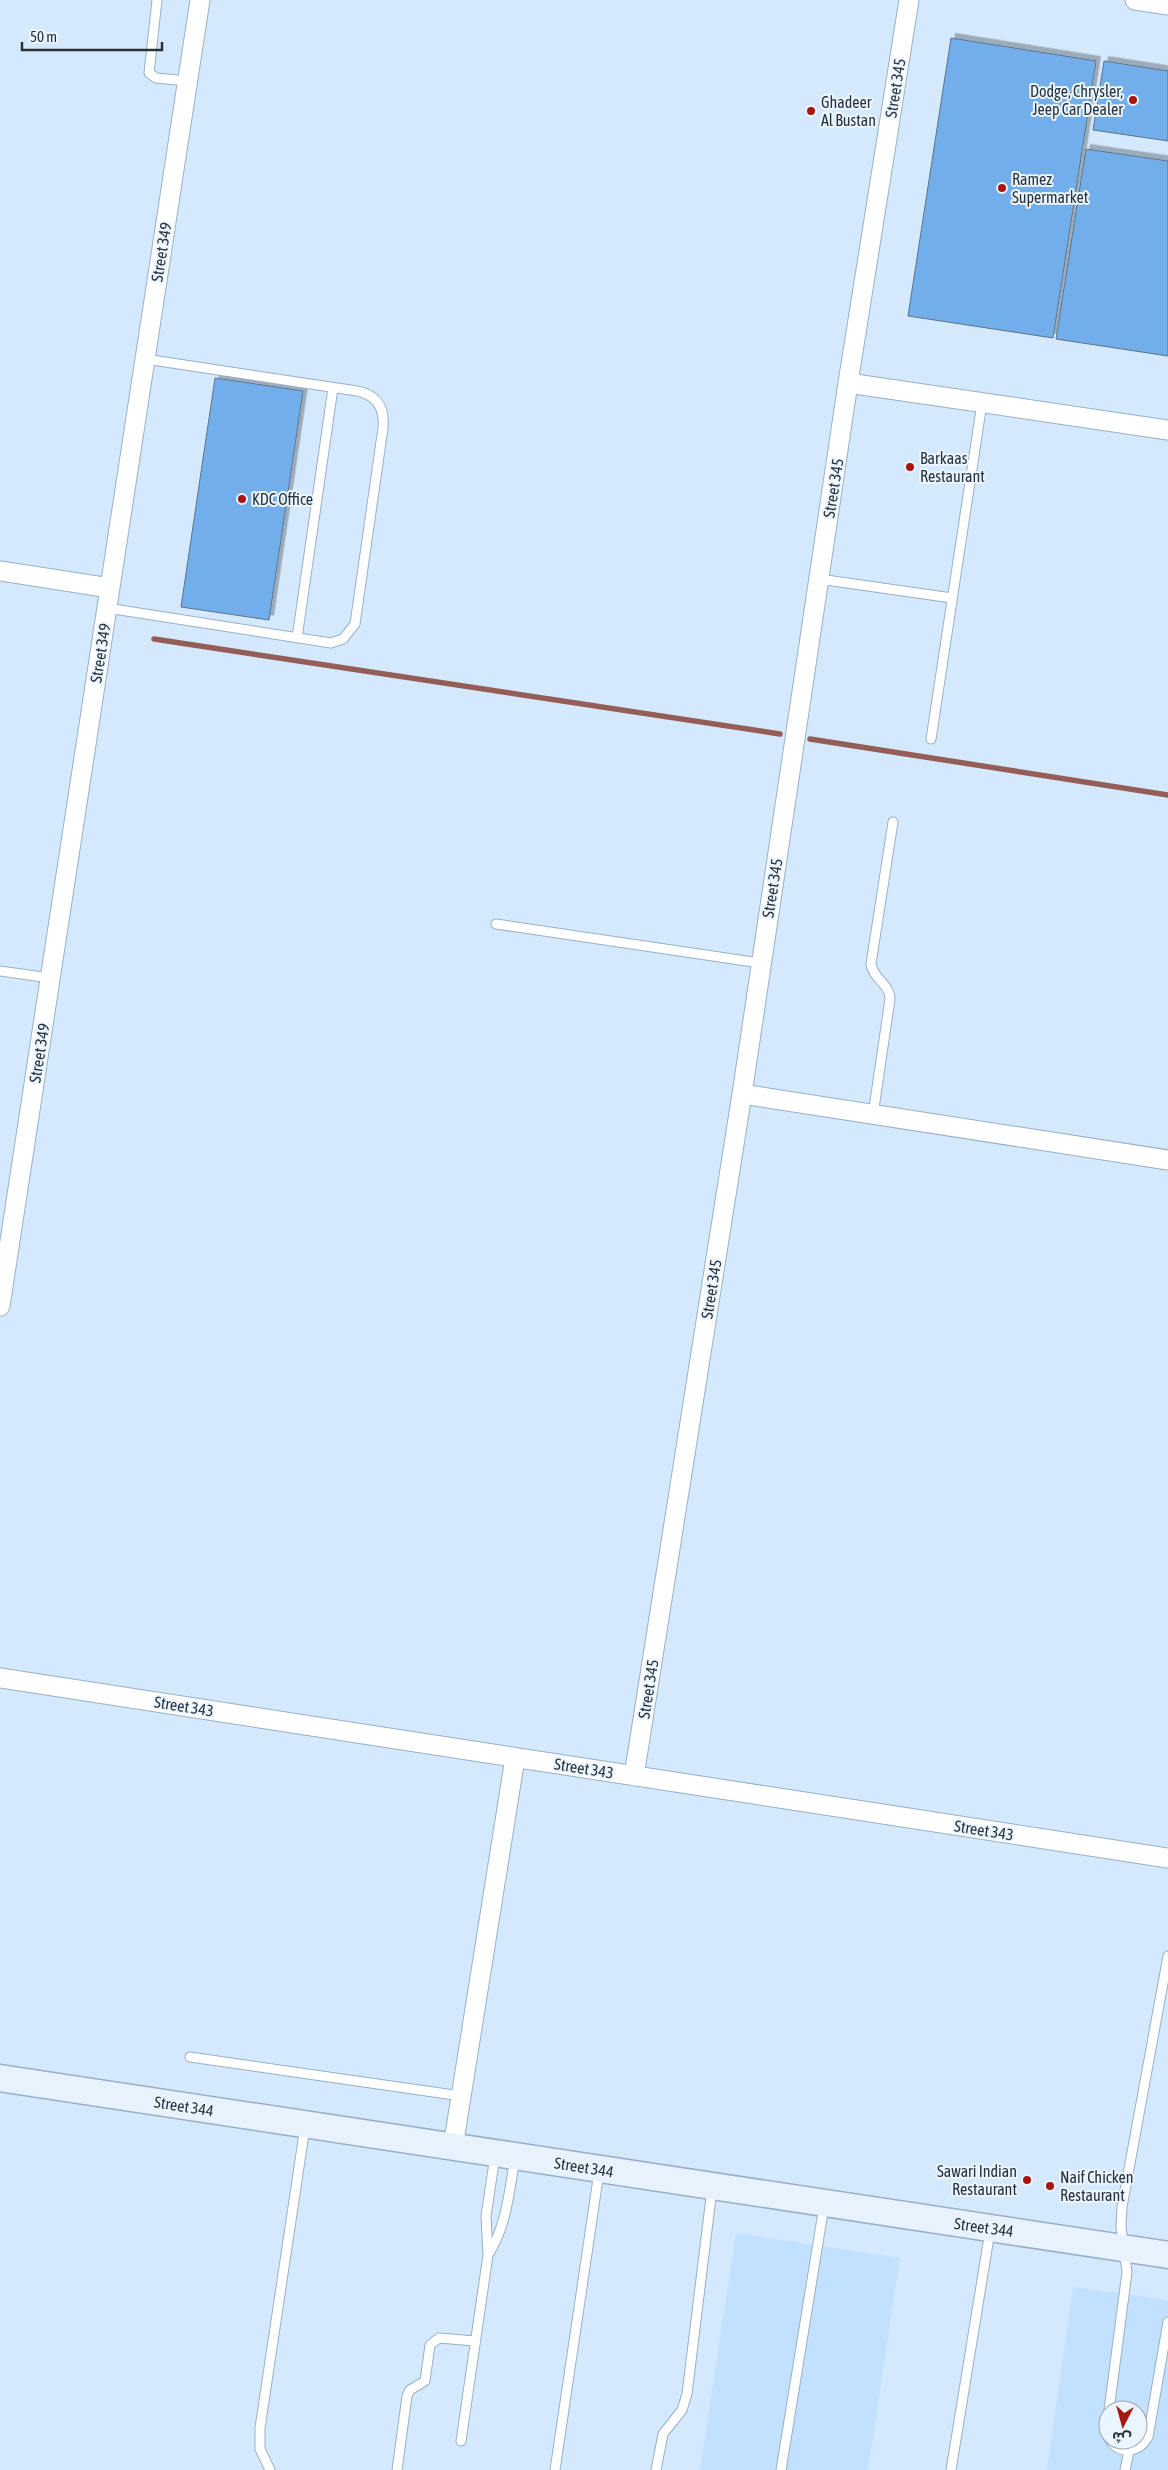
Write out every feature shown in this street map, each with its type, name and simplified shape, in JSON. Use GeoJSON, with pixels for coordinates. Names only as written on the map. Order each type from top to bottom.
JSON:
{"type":"FeatureCollection","features":[{"type":"Feature","properties":{"kind":"main road","name":"Street 344"},"geometry":{"type":"LineString","coordinates":[[0,2078],[1168,2254]]}},
{"type":"Feature","properties":{"kind":"street","name":"Street 349"},"geometry":{"type":"LineString","coordinates":[[0,1306],[200,0]]}},
{"type":"Feature","properties":{"kind":"street","name":"Street 345"},"geometry":{"type":"LineString","coordinates":[[634,1776],[742,1094],[760,963],[848,383],[909,0]]}},
{"type":"Feature","properties":{"kind":"street"},"geometry":{"type":"LineString","coordinates":[[1135,0],[1168,5]]}},
{"type":"Feature","properties":{"kind":"street"},"geometry":{"type":"LineString","coordinates":[[848,383],[1168,430]]}},
{"type":"Feature","properties":{"kind":"street"},"geometry":{"type":"LineString","coordinates":[[0,570],[110,588]]}},
{"type":"Feature","properties":{"kind":"street"},"geometry":{"type":"LineString","coordinates":[[742,1094],[1168,1160]]}},
{"type":"Feature","properties":{"kind":"street","name":"Street 343"},"geometry":{"type":"LineString","coordinates":[[0,1678],[1168,1858]]}},
{"type":"Feature","properties":{"kind":"street"},"geometry":{"type":"LineString","coordinates":[[453,2147],[515,1758]]}},
{"type":"Feature","properties":{"kind":"lane"},"geometry":{"type":"LineString","coordinates":[[157,0],[149,73],[156,78],[188,82]]}},
{"type":"Feature","properties":{"kind":"lane"},"geometry":{"type":"LineString","coordinates":[[107,608],[331,643],[343,639],[352,630],[357,608],[384,419],[383,411],[373,397],[365,393],[145,359]]}},
{"type":"Feature","properties":{"kind":"lane"},"geometry":{"type":"LineString","coordinates":[[297,638],[333,388]]}},
{"type":"Feature","properties":{"kind":"lane"},"geometry":{"type":"LineString","coordinates":[[931,739],[982,402]]}},
{"type":"Feature","properties":{"kind":"lane"},"geometry":{"type":"LineString","coordinates":[[819,579],[952,598]]}},
{"type":"Feature","properties":{"kind":"lane"},"geometry":{"type":"LineString","coordinates":[[873,1115],[890,992],[874,974],[871,964],[893,822]]}},
{"type":"Feature","properties":{"kind":"lane"},"geometry":{"type":"LineString","coordinates":[[496,924],[760,963]]}},
{"type":"Feature","properties":{"kind":"lane"},"geometry":{"type":"LineString","coordinates":[[0,971],[50,978]]}},
{"type":"Feature","properties":{"kind":"lane"},"geometry":{"type":"LineString","coordinates":[[1110,2400],[1126,2281],[1121,2227],[1122,2207],[1168,1956]]}},
{"type":"Feature","properties":{"kind":"lane"},"geometry":{"type":"LineString","coordinates":[[190,2057],[461,2096]]}},
{"type":"Feature","properties":{"kind":"lane"},"geometry":{"type":"LineString","coordinates":[[270,2470],[260,2449],[260,2428],[306,2124]]}},
{"type":"Feature","properties":{"kind":"lane"},"geometry":{"type":"LineString","coordinates":[[488,2255],[501,2231],[505,2219],[505,2155]]}},
{"type":"Feature","properties":{"kind":"lane"},"geometry":{"type":"LineString","coordinates":[[461,2441],[488,2255],[486,2216],[505,2155]]}},
{"type":"Feature","properties":{"kind":"lane"},"geometry":{"type":"LineString","coordinates":[[555,2470],[599,2169]]}},
{"type":"Feature","properties":{"kind":"lane"},"geometry":{"type":"LineString","coordinates":[[656,2470],[663,2434],[682,2410],[687,2394],[712,2186]]}},
{"type":"Feature","properties":{"kind":"lane"},"geometry":{"type":"LineString","coordinates":[[781,2470],[824,2203]]}},
{"type":"Feature","properties":{"kind":"lane"},"geometry":{"type":"LineString","coordinates":[[951,2470],[990,2228]]}},
{"type":"Feature","properties":{"kind":"lane"},"geometry":{"type":"LineString","coordinates":[[1126,2450],[1129,2451],[1140,2447],[1148,2437],[1168,2322]]}},
{"type":"Feature","properties":{"kind":"lane"},"geometry":{"type":"LineString","coordinates":[[397,2470],[408,2396],[410,2390],[425,2381],[430,2345],[438,2338],[476,2341]]}},
{"type":"Feature","properties":{"kind":"lane"},"geometry":{"type":"LineString","coordinates":[[1125,2470],[1129,2451]]}},
{"type":"Feature","properties":{"kind":"shaded area"},"geometry":{"type":"Polygon","coordinates":[[[736,2233],[900,2258],[868,2470],[700,2470],[736,2233]]]}},
{"type":"Feature","properties":{"kind":"shaded area"},"geometry":{"type":"Polygon","coordinates":[[[1073,2287],[1168,2300],[1168,2470],[1047,2470],[1073,2287]]]}},
{"type":"Feature","properties":{"kind":"building","name":"Ramez Supermarket"},"geometry":{"type":"Polygon","coordinates":[[[951,38],[1096,61],[1053,338],[908,316],[951,38]]]}},
{"type":"Feature","properties":{"kind":"building","name":"Dodge, Chrysler, Jeep Car Dealer"},"geometry":{"type":"Polygon","coordinates":[[[1104,61],[1168,71],[1168,141],[1093,130],[1104,61]]]}},
{"type":"Feature","properties":{"kind":"building"},"geometry":{"type":"Polygon","coordinates":[[[1086,149],[1168,161],[1168,356],[1056,339],[1086,149]]]}},
{"type":"Feature","properties":{"kind":"building","name":"KDC Office"},"geometry":{"type":"Polygon","coordinates":[[[215,378],[303,391],[269,620],[181,607],[215,378]]]}},
{"type":"Feature","properties":{"kind":"waterway"},"geometry":{"type":"LineString","coordinates":[[154,639],[780,734]]}},
{"type":"Feature","properties":{"kind":"waterway"},"geometry":{"type":"LineString","coordinates":[[810,739],[1168,795]]}},
{"type":"Feature","properties":{"kind":"place","name":"Dodge, Chrysler, Jeep Car Dealer"},"geometry":{"type":"Point","coordinates":[1133,100]}},
{"type":"Feature","properties":{"kind":"place","name":"Ghadeer Al Bustan"},"geometry":{"type":"Point","coordinates":[811,111]}},
{"type":"Feature","properties":{"kind":"place","name":"Ramez Supermarket"},"geometry":{"type":"Point","coordinates":[1002,188]}},
{"type":"Feature","properties":{"kind":"place","name":"Barkaas Restaurant"},"geometry":{"type":"Point","coordinates":[910,467]}},
{"type":"Feature","properties":{"kind":"place","name":"KDC Office"},"geometry":{"type":"Point","coordinates":[242,499]}},
{"type":"Feature","properties":{"kind":"place","name":"Sawari Indian Restaurant"},"geometry":{"type":"Point","coordinates":[1027,2180]}},
{"type":"Feature","properties":{"kind":"place","name":"Naif Chicken Restaurant"},"geometry":{"type":"Point","coordinates":[1050,2186]}}]}
